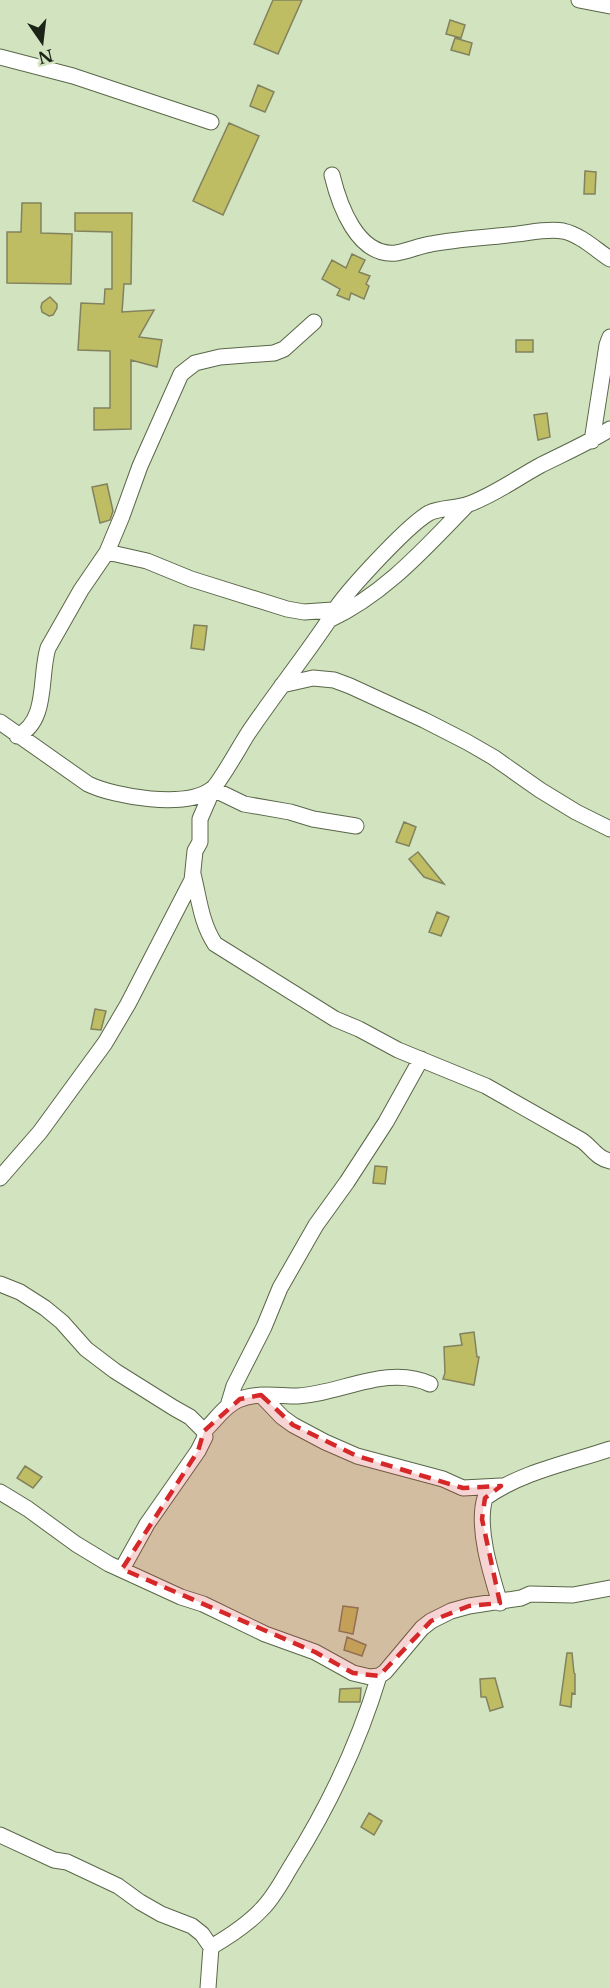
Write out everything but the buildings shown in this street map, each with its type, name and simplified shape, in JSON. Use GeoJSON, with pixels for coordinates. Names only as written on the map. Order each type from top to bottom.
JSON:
{"type":"FeatureCollection","features":[{"type":"Feature","properties":{"kind":"street"},"geometry":{"type":"LineString","coordinates":[[579,0],[610,6]]}},
{"type":"Feature","properties":{"kind":"street"},"geometry":{"type":"LineString","coordinates":[[0,57],[73,76],[211,122]]}},
{"type":"Feature","properties":{"kind":"street"},"geometry":{"type":"LineString","coordinates":[[332,175],[336,194],[349,222],[366,244],[379,250],[396,253],[428,244],[465,238],[562,231],[580,238],[610,259]]}},
{"type":"Feature","properties":{"kind":"street"},"geometry":{"type":"LineString","coordinates":[[17,736],[26,732],[33,724],[48,648],[81,590],[107,552],[140,466],[173,391],[186,369],[195,363],[220,357],[274,353],[284,350],[314,322]]}},
{"type":"Feature","properties":{"kind":"street"},"geometry":{"type":"LineString","coordinates":[[592,441],[610,337]]}},
{"type":"Feature","properties":{"kind":"street"},"geometry":{"type":"LineString","coordinates":[[107,552],[147,561],[191,579],[287,609],[331,615],[349,611],[390,581],[467,505],[592,441],[610,429]]}},
{"type":"Feature","properties":{"kind":"street"},"geometry":{"type":"LineString","coordinates":[[0,1178],[40,1132],[105,1043],[157,950],[192,880],[195,851],[200,842],[200,819],[213,789],[282,685],[331,615],[374,563],[429,513],[443,508],[467,505]]}},
{"type":"Feature","properties":{"kind":"street"},"geometry":{"type":"LineString","coordinates":[[282,685],[313,678],[334,680],[350,686],[467,742],[576,812],[610,829]]}},
{"type":"Feature","properties":{"kind":"street"},"geometry":{"type":"LineString","coordinates":[[0,722],[17,736],[100,790],[123,796],[163,800],[187,798],[213,789],[244,804],[356,826]]}},
{"type":"Feature","properties":{"kind":"street"},"geometry":{"type":"LineString","coordinates":[[193,872],[202,917],[214,944],[334,1019],[486,1086],[590,1146],[596,1155],[610,1161]]}},
{"type":"Feature","properties":{"kind":"street"},"geometry":{"type":"LineString","coordinates":[[228,1406],[234,1386],[264,1327],[280,1288],[316,1225],[386,1122],[421,1059]]}},
{"type":"Feature","properties":{"kind":"street"},"geometry":{"type":"LineString","coordinates":[[0,1284],[20,1292],[45,1308],[62,1322],[86,1349],[115,1371],[190,1417],[204,1431],[205,1437],[198,1451],[147,1524],[122,1569]]}},
{"type":"Feature","properties":{"kind":"street"},"geometry":{"type":"LineString","coordinates":[[204,1431],[228,1406],[240,1399],[261,1395],[299,1396],[367,1380],[395,1378],[421,1380],[430,1384]]}},
{"type":"Feature","properties":{"kind":"street"},"geometry":{"type":"LineString","coordinates":[[261,1395],[293,1425],[325,1442],[357,1455],[443,1479],[463,1488],[501,1486]]}},
{"type":"Feature","properties":{"kind":"street"},"geometry":{"type":"LineString","coordinates":[[500,1602],[486,1555],[482,1519],[482,1506],[485,1498],[501,1486],[610,1449]]}},
{"type":"Feature","properties":{"kind":"street"},"geometry":{"type":"LineString","coordinates":[[0,1492],[92,1554],[181,1597],[203,1604],[265,1634],[315,1652],[353,1673],[370,1677],[379,1676],[385,1672],[422,1628],[451,1611],[530,1594],[573,1595],[610,1588]]}},
{"type":"Feature","properties":{"kind":"street"},"geometry":{"type":"LineString","coordinates":[[211,1947],[233,1935],[263,1908],[292,1865],[335,1790],[371,1704],[379,1676]]}},
{"type":"Feature","properties":{"kind":"street"},"geometry":{"type":"LineString","coordinates":[[0,1835],[118,1886],[128,1895],[161,1914],[192,1926],[202,1934],[211,1947],[208,1988]]}},
{"type":"Feature","properties":{"kind":"highlighted area"},"geometry":{"type":"Polygon","coordinates":[[[261,1395],[293,1425],[357,1456],[463,1488],[501,1486],[485,1498],[482,1519],[500,1603],[469,1606],[431,1621],[379,1676],[353,1673],[315,1652],[122,1569],[198,1451],[204,1431],[240,1399],[261,1395]]]}}]}
